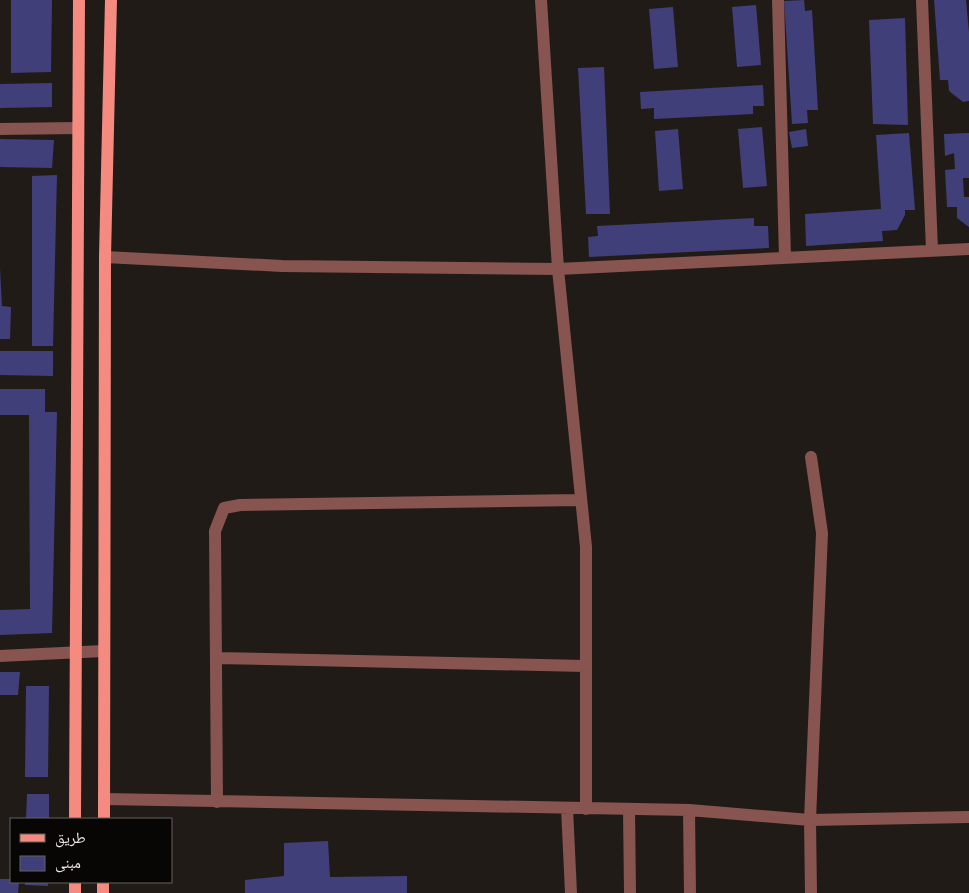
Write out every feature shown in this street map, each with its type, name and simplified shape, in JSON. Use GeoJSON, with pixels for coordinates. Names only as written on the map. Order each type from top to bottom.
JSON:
{"type":"FeatureCollection","features":[{"type":"Feature","properties":{"kind":"main road"},"geometry":{"type":"LineString","coordinates":[[75,818],[79,0]]}},
{"type":"Feature","properties":{"kind":"main road"},"geometry":{"type":"LineString","coordinates":[[104,818],[105,257],[111,0]]}},
{"type":"Feature","properties":{"kind":"street"},"geometry":{"type":"LineString","coordinates":[[541,0],[558,269],[586,547],[586,809]]}},
{"type":"Feature","properties":{"kind":"street"},"geometry":{"type":"LineString","coordinates":[[778,0],[785,257]]}},
{"type":"Feature","properties":{"kind":"street"},"geometry":{"type":"LineString","coordinates":[[922,0],[932,250]]}},
{"type":"Feature","properties":{"kind":"street"},"geometry":{"type":"LineString","coordinates":[[0,129],[78,128]]}},
{"type":"Feature","properties":{"kind":"street"},"geometry":{"type":"LineString","coordinates":[[105,257],[282,266],[558,269],[969,249]]}},
{"type":"Feature","properties":{"kind":"street"},"geometry":{"type":"LineString","coordinates":[[811,456],[822,533],[810,820],[812,893]]}},
{"type":"Feature","properties":{"kind":"street"},"geometry":{"type":"LineString","coordinates":[[217,802],[215,531],[224,508],[250,505],[581,500]]}},
{"type":"Feature","properties":{"kind":"street"},"geometry":{"type":"LineString","coordinates":[[0,656],[103,651]]}},
{"type":"Feature","properties":{"kind":"street"},"geometry":{"type":"LineString","coordinates":[[216,658],[585,666]]}},
{"type":"Feature","properties":{"kind":"street"},"geometry":{"type":"LineString","coordinates":[[104,799],[689,810],[810,820],[969,817]]}},
{"type":"Feature","properties":{"kind":"street"},"geometry":{"type":"LineString","coordinates":[[567,808],[571,893]]}},
{"type":"Feature","properties":{"kind":"street"},"geometry":{"type":"LineString","coordinates":[[629,809],[630,893]]}},
{"type":"Feature","properties":{"kind":"street"},"geometry":{"type":"LineString","coordinates":[[689,810],[690,893]]}},
{"type":"Feature","properties":{"kind":"building"},"geometry":{"type":"Polygon","coordinates":[[[11,0],[52,0],[51,72],[11,73],[11,0]]]}},
{"type":"Feature","properties":{"kind":"building"},"geometry":{"type":"Polygon","coordinates":[[[804,0],[805,11],[812,10],[818,110],[807,110],[808,123],[792,124],[784,1],[804,0]]]}},
{"type":"Feature","properties":{"kind":"building"},"geometry":{"type":"Polygon","coordinates":[[[934,0],[966,0],[969,32],[969,101],[963,102],[949,91],[948,80],[940,80],[934,0]]]}},
{"type":"Feature","properties":{"kind":"building"},"geometry":{"type":"Polygon","coordinates":[[[756,5],[761,65],[737,67],[732,7],[756,5]]]}},
{"type":"Feature","properties":{"kind":"building"},"geometry":{"type":"Polygon","coordinates":[[[673,7],[678,67],[654,69],[649,9],[673,7]]]}},
{"type":"Feature","properties":{"kind":"building"},"geometry":{"type":"Polygon","coordinates":[[[905,18],[908,125],[873,124],[869,20],[905,18]]]}},
{"type":"Feature","properties":{"kind":"building"},"geometry":{"type":"Polygon","coordinates":[[[604,67],[610,214],[586,214],[578,68],[604,67]]]}},
{"type":"Feature","properties":{"kind":"building"},"geometry":{"type":"Polygon","coordinates":[[[52,83],[52,107],[0,108],[0,84],[52,83]]]}},
{"type":"Feature","properties":{"kind":"building"},"geometry":{"type":"Polygon","coordinates":[[[763,85],[764,106],[753,106],[753,114],[654,119],[654,108],[641,109],[640,92],[763,85]]]}},
{"type":"Feature","properties":{"kind":"building"},"geometry":{"type":"Polygon","coordinates":[[[762,127],[767,186],[743,188],[738,129],[762,127]]]}},
{"type":"Feature","properties":{"kind":"building"},"geometry":{"type":"Polygon","coordinates":[[[678,129],[683,189],[659,191],[655,131],[678,129]]]}},
{"type":"Feature","properties":{"kind":"building"},"geometry":{"type":"Polygon","coordinates":[[[806,129],[808,146],[792,148],[789,132],[806,129]]]}},
{"type":"Feature","properties":{"kind":"building"},"geometry":{"type":"Polygon","coordinates":[[[909,133],[915,210],[905,210],[905,215],[897,230],[882,231],[883,241],[806,246],[805,214],[881,209],[876,135],[909,133]]]}},
{"type":"Feature","properties":{"kind":"building"},"geometry":{"type":"Polygon","coordinates":[[[969,133],[969,178],[963,178],[964,197],[969,197],[969,227],[957,218],[957,207],[947,207],[945,170],[955,169],[954,153],[945,156],[944,134],[969,133]]]}},
{"type":"Feature","properties":{"kind":"building"},"geometry":{"type":"Polygon","coordinates":[[[0,139],[54,140],[52,168],[0,167],[0,139]]]}},
{"type":"Feature","properties":{"kind":"building"},"geometry":{"type":"Polygon","coordinates":[[[57,175],[53,346],[32,346],[32,176],[57,175]]]}},
{"type":"Feature","properties":{"kind":"building"},"geometry":{"type":"Polygon","coordinates":[[[754,218],[754,226],[768,226],[769,248],[589,257],[588,237],[598,236],[597,226],[754,218]]]}},
{"type":"Feature","properties":{"kind":"building"},"geometry":{"type":"Polygon","coordinates":[[[0,268],[2,306],[11,307],[10,339],[0,339],[0,268]]]}},
{"type":"Feature","properties":{"kind":"building"},"geometry":{"type":"Polygon","coordinates":[[[0,351],[53,351],[53,376],[0,375],[0,351]]]}},
{"type":"Feature","properties":{"kind":"building"},"geometry":{"type":"Polygon","coordinates":[[[0,389],[45,389],[45,412],[57,412],[52,633],[0,635],[0,610],[30,609],[29,415],[0,415],[0,389]]]}},
{"type":"Feature","properties":{"kind":"building"},"geometry":{"type":"Polygon","coordinates":[[[0,672],[20,672],[18,695],[0,695],[0,672]]]}},
{"type":"Feature","properties":{"kind":"building"},"geometry":{"type":"Polygon","coordinates":[[[26,686],[49,686],[48,777],[25,777],[26,686]]]}},
{"type":"Feature","properties":{"kind":"building"},"geometry":{"type":"Polygon","coordinates":[[[27,794],[49,794],[49,818],[26,818],[27,794]]]}},
{"type":"Feature","properties":{"kind":"building"},"geometry":{"type":"Polygon","coordinates":[[[328,841],[330,877],[407,876],[407,893],[245,893],[245,880],[284,876],[284,843],[328,841]]]}},
{"type":"Feature","properties":{"kind":"building"},"geometry":{"type":"Polygon","coordinates":[[[0,879],[10,879],[10,883],[19,883],[18,893],[0,893],[0,879]]]}},
{"type":"Feature","properties":{"kind":"building"},"geometry":{"type":"Polygon","coordinates":[[[25,883],[48,883],[48,886],[25,885],[25,883]]]}}]}
